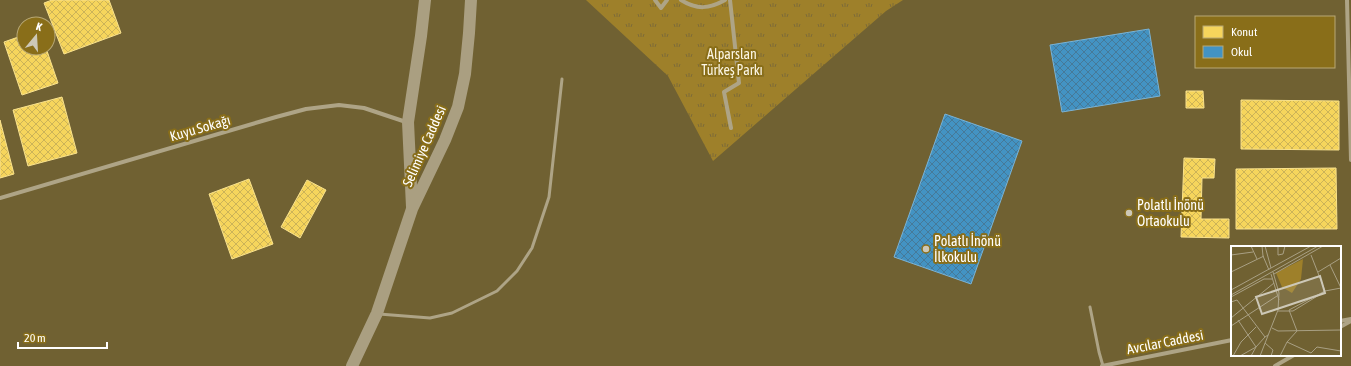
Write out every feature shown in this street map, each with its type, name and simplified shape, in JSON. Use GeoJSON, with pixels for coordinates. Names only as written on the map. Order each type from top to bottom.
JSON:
{"type":"FeatureCollection","features":[{"type":"Feature","properties":{"kind":"street","name":"Selimiye Caddesi"},"geometry":{"type":"LineString","coordinates":[[412,209],[408,122],[421,36],[424,0]]}},
{"type":"Feature","properties":{"kind":"street","name":"Selimiye Caddesi"},"geometry":{"type":"LineString","coordinates":[[352,366],[377,313],[412,209],[446,140],[458,107],[465,74],[471,0]]}},
{"type":"Feature","properties":{"kind":"street"},"geometry":{"type":"LineString","coordinates":[[655,0],[661,8],[667,0]]}},
{"type":"Feature","properties":{"kind":"street"},"geometry":{"type":"LineString","coordinates":[[681,0],[692,6],[704,8],[716,5],[725,0]]}},
{"type":"Feature","properties":{"kind":"street"},"geometry":{"type":"LineString","coordinates":[[730,0],[739,83],[724,92],[731,128]]}},
{"type":"Feature","properties":{"kind":"street"},"geometry":{"type":"LineString","coordinates":[[1347,0],[1351,160]]}},
{"type":"Feature","properties":{"kind":"street","name":"Kuyu Sokağı"},"geometry":{"type":"LineString","coordinates":[[0,198],[306,109],[339,105],[364,108],[408,122]]}},
{"type":"Feature","properties":{"kind":"street"},"geometry":{"type":"LineString","coordinates":[[1341,321],[1351,320]]}},
{"type":"Feature","properties":{"kind":"street"},"geometry":{"type":"LineString","coordinates":[[1341,326],[1351,320]]}},
{"type":"Feature","properties":{"kind":"street","name":"Avcılar Caddesi"},"geometry":{"type":"LineString","coordinates":[[1103,366],[1231,340]]}},
{"type":"Feature","properties":{"kind":"street"},"geometry":{"type":"LineString","coordinates":[[1275,366],[1292,356]]}},
{"type":"Feature","properties":{"kind":"lane"},"geometry":{"type":"LineString","coordinates":[[377,313],[430,318],[452,313],[497,291],[518,271],[532,248],[549,196],[562,79]]}},
{"type":"Feature","properties":{"kind":"lane"},"geometry":{"type":"LineString","coordinates":[[1090,307],[1103,366]]}},
{"type":"Feature","properties":{"kind":"green space","name":"Alparslan Türkeş Parkı"},"geometry":{"type":"Polygon","coordinates":[[[586,0],[903,0],[886,11],[713,161],[668,76],[586,0]]]}},
{"type":"Feature","properties":{"kind":"building: Konut"},"geometry":{"type":"Polygon","coordinates":[[[52,0],[109,0],[121,33],[64,54],[56,34],[56,16],[49,16],[44,3],[52,0]]]}},
{"type":"Feature","properties":{"kind":"building: Konut"},"geometry":{"type":"Polygon","coordinates":[[[16,38],[16,56],[49,56],[58,83],[22,95],[4,42],[16,38]]]}},
{"type":"Feature","properties":{"kind":"building: Konut"},"geometry":{"type":"Polygon","coordinates":[[[1186,91],[1203,91],[1204,108],[1186,108],[1186,91]]]}},
{"type":"Feature","properties":{"kind":"building: Konut"},"geometry":{"type":"Polygon","coordinates":[[[62,97],[77,153],[28,166],[13,110],[62,97]]]}},
{"type":"Feature","properties":{"kind":"building: Konut"},"geometry":{"type":"Polygon","coordinates":[[[1241,100],[1339,101],[1339,150],[1241,149],[1241,100]]]}},
{"type":"Feature","properties":{"kind":"building: Konut"},"geometry":{"type":"Polygon","coordinates":[[[0,120],[14,174],[0,178],[0,120]]]}},
{"type":"Feature","properties":{"kind":"building: Konut"},"geometry":{"type":"Polygon","coordinates":[[[1184,158],[1215,159],[1214,178],[1202,178],[1201,219],[1229,219],[1229,238],[1181,237],[1184,158]]]}},
{"type":"Feature","properties":{"kind":"building: Konut"},"geometry":{"type":"Polygon","coordinates":[[[1336,168],[1337,229],[1236,229],[1236,169],[1336,168]]]}},
{"type":"Feature","properties":{"kind":"building: Konut"},"geometry":{"type":"Polygon","coordinates":[[[249,179],[273,244],[232,259],[209,194],[249,179]]]}},
{"type":"Feature","properties":{"kind":"building: Konut"},"geometry":{"type":"Polygon","coordinates":[[[307,180],[326,190],[300,238],[281,227],[307,180]]]}},
{"type":"Feature","properties":{"kind":"building: Okul"},"geometry":{"type":"Polygon","coordinates":[[[1149,29],[1160,96],[1062,112],[1050,45],[1149,29]]]}},
{"type":"Feature","properties":{"kind":"building: Okul"},"geometry":{"type":"Polygon","coordinates":[[[945,114],[1022,141],[971,284],[894,257],[945,114]]]}},
{"type":"Feature","properties":{"kind":"place","name":"Polatlı İnönü Ortaokulu"},"geometry":{"type":"Point","coordinates":[1129,213]}},
{"type":"Feature","properties":{"kind":"place","name":"Polatlı İnönü İlkokulu"},"geometry":{"type":"Point","coordinates":[926,249]}}]}
